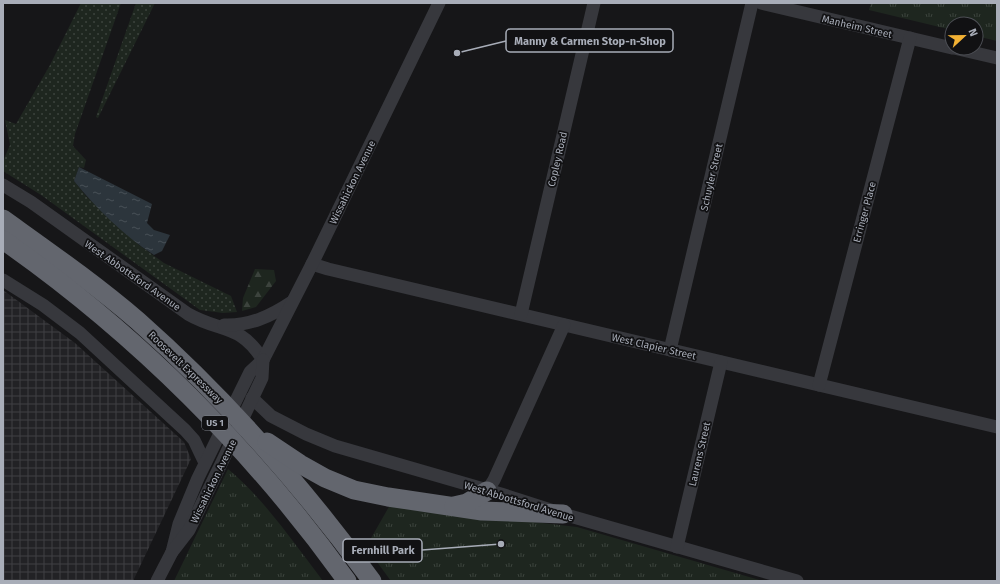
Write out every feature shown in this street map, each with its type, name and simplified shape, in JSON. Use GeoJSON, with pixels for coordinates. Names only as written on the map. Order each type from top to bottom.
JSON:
{"type":"FeatureCollection","features":[{"type":"Feature","properties":{"kind":"highway","name":"Roosevelt Expressway"},"geometry":{"type":"LineString","coordinates":[[3,219],[70,267],[137,321],[191,370],[231,410],[247,430],[300,488],[372,581]]}},
{"type":"Feature","properties":{"kind":"highway","name":"Roosevelt Expressway"},"geometry":{"type":"LineString","coordinates":[[3,240],[62,284],[118,331],[207,414],[246,456],[296,515],[347,581]]}},
{"type":"Feature","properties":{"kind":"highway"},"geometry":{"type":"LineString","coordinates":[[3,256],[62,284]]}},
{"type":"Feature","properties":{"kind":"highway"},"geometry":{"type":"LineString","coordinates":[[247,430],[300,464],[339,485],[370,494],[508,513],[562,514]]}},
{"type":"Feature","properties":{"kind":"highway"},"geometry":{"type":"LineString","coordinates":[[454,506],[467,502],[487,491]]}},
{"type":"Feature","properties":{"kind":"street","name":"Wissahickon Avenue"},"geometry":{"type":"LineString","coordinates":[[172,552],[178,524],[211,450],[250,372],[263,360],[312,264],[439,3]]}},
{"type":"Feature","properties":{"kind":"street","name":"Copley Road"},"geometry":{"type":"LineString","coordinates":[[521,314],[594,3]]}},
{"type":"Feature","properties":{"kind":"street","name":"Schuyler Street"},"geometry":{"type":"LineString","coordinates":[[670,350],[752,3]]}},
{"type":"Feature","properties":{"kind":"street","name":"Manheim Street"},"geometry":{"type":"LineString","coordinates":[[761,3],[944,46]]}},
{"type":"Feature","properties":{"kind":"street","name":"Erringer Place"},"geometry":{"type":"LineString","coordinates":[[819,385],[910,38]]}},
{"type":"Feature","properties":{"kind":"street","name":"Manheim Street"},"geometry":{"type":"LineString","coordinates":[[984,55],[997,58]]}},
{"type":"Feature","properties":{"kind":"street","name":"West Abbottsford Avenue"},"geometry":{"type":"LineString","coordinates":[[3,185],[188,314],[207,323],[232,330],[243,336],[263,360]]}},
{"type":"Feature","properties":{"kind":"street","name":"West Clapier Street"},"geometry":{"type":"LineString","coordinates":[[312,264],[997,427]]}},
{"type":"Feature","properties":{"kind":"street"},"geometry":{"type":"LineString","coordinates":[[3,280],[57,315],[110,359],[186,430],[194,440],[205,463]]}},
{"type":"Feature","properties":{"kind":"street"},"geometry":{"type":"LineString","coordinates":[[216,325],[252,322],[279,311],[293,301]]}},
{"type":"Feature","properties":{"kind":"street"},"geometry":{"type":"LineString","coordinates":[[487,491],[494,480],[564,325]]}},
{"type":"Feature","properties":{"kind":"street","name":"Wissahickon Avenue"},"geometry":{"type":"LineString","coordinates":[[158,581],[172,552],[189,530],[262,378],[263,360]]}},
{"type":"Feature","properties":{"kind":"street","name":"Laurens Street"},"geometry":{"type":"LineString","coordinates":[[677,546],[721,362]]}},
{"type":"Feature","properties":{"kind":"street","name":"West Abbottsford Avenue"},"geometry":{"type":"LineString","coordinates":[[250,402],[271,416],[323,441],[562,514],[797,581]]}},
{"type":"Feature","properties":{"kind":"shaded area"},"geometry":{"type":"Polygon","coordinates":[[[3,290],[75,343],[184,442],[191,459],[133,581],[3,581],[3,290]]]}},
{"type":"Feature","properties":{"kind":"green space"},"geometry":{"type":"Polygon","coordinates":[[[81,3],[121,3],[75,134],[73,146],[86,160],[84,168],[79,167],[74,181],[86,196],[139,245],[164,263],[231,296],[237,312],[223,313],[200,310],[41,195],[3,171],[3,161],[10,145],[5,120],[16,124],[50,65],[81,3]]]}},
{"type":"Feature","properties":{"kind":"green space"},"geometry":{"type":"Polygon","coordinates":[[[136,3],[155,3],[98,118],[96,117],[136,3]]]}},
{"type":"Feature","properties":{"kind":"green space"},"geometry":{"type":"Polygon","coordinates":[[[871,3],[997,3],[997,41],[984,38],[984,16],[944,16],[944,28],[869,10],[871,3]]]}},
{"type":"Feature","properties":{"kind":"green space"},"geometry":{"type":"Polygon","coordinates":[[[255,269],[274,270],[276,281],[256,307],[242,311],[243,298],[255,269]]]}},
{"type":"Feature","properties":{"kind":"green space"},"geometry":{"type":"Polygon","coordinates":[[[228,469],[242,481],[267,508],[323,581],[174,581],[228,469]]]}},
{"type":"Feature","properties":{"kind":"green space"},"geometry":{"type":"Polygon","coordinates":[[[390,505],[577,527],[763,581],[391,581],[366,547],[390,505]]]}},
{"type":"Feature","properties":{"kind":"water"},"geometry":{"type":"Polygon","coordinates":[[[79,167],[152,204],[147,223],[154,230],[170,235],[162,251],[154,255],[121,230],[101,211],[74,181],[79,167]]]}},
{"type":"Feature","properties":{"kind":"place","name":"Manny & Carmen Stop-n-Shop"},"geometry":{"type":"Point","coordinates":[457,53]}},
{"type":"Feature","properties":{"kind":"place","name":"Fernhill Park"},"geometry":{"type":"Point","coordinates":[501,544]}}]}
